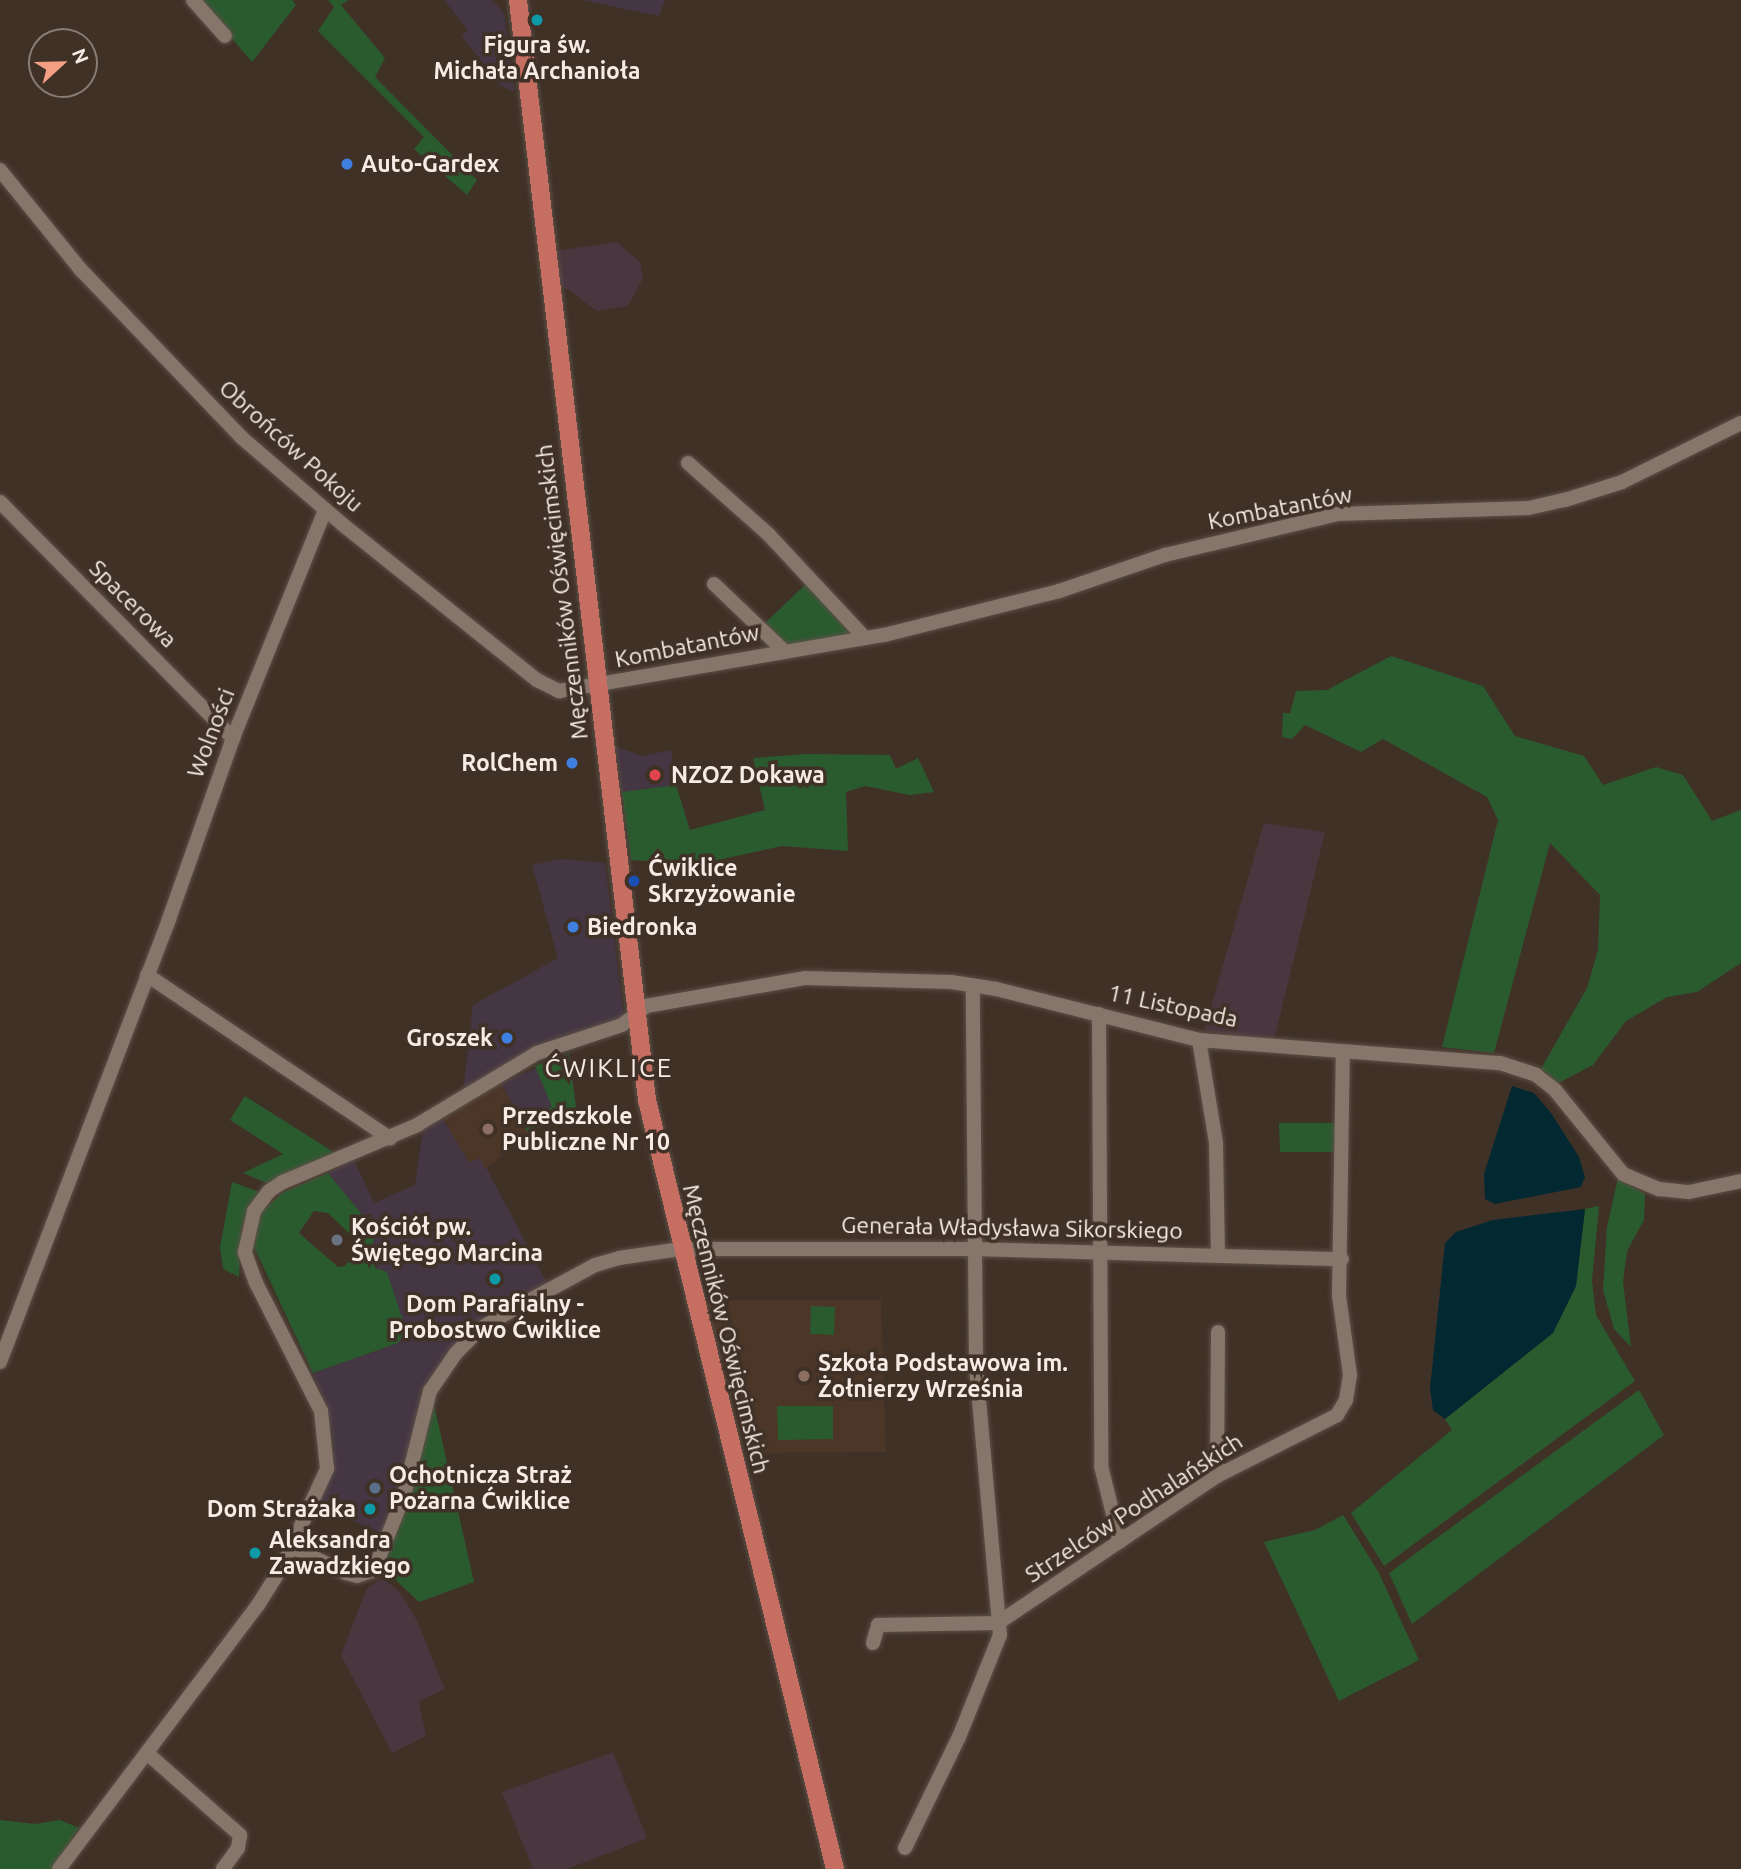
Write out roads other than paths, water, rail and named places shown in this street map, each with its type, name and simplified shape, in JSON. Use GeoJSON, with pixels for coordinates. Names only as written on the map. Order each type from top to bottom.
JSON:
{"type":"FeatureCollection","features":[{"type":"Feature","properties":{"kind":"main road","name":"Męczenników Oświęcimskich"},"geometry":{"type":"LineString","coordinates":[[518,0],[636,1013],[652,1123],[835,1869]]}},
{"type":"Feature","properties":{"kind":"street"},"geometry":{"type":"LineString","coordinates":[[193,0],[225,36]]}},
{"type":"Feature","properties":{"kind":"street","name":"Obrońców Pokoju"},"geometry":{"type":"LineString","coordinates":[[0,170],[133,326],[241,437],[325,510],[547,687],[559,691],[598,686]]}},
{"type":"Feature","properties":{"kind":"street","name":"Kombatantów"},"geometry":{"type":"LineString","coordinates":[[598,686],[865,638],[1059,591],[1165,555],[1338,514],[1529,508],[1591,494],[1741,424]]}},
{"type":"Feature","properties":{"kind":"street"},"geometry":{"type":"LineString","coordinates":[[688,463],[769,535],[865,638]]}},
{"type":"Feature","properties":{"kind":"street","name":"Spacerowa"},"geometry":{"type":"LineString","coordinates":[[0,502],[233,738]]}},
{"type":"Feature","properties":{"kind":"street","name":"Wolności"},"geometry":{"type":"LineString","coordinates":[[0,1362],[147,975],[233,738],[325,510]]}},
{"type":"Feature","properties":{"kind":"street","name":"Kombatantów"},"geometry":{"type":"LineString","coordinates":[[713,584],[784,651]]}},
{"type":"Feature","properties":{"kind":"street"},"geometry":{"type":"LineString","coordinates":[[147,975],[390,1138]]}},
{"type":"Feature","properties":{"kind":"street","name":"11 Listopada"},"geometry":{"type":"LineString","coordinates":[[636,1013],[651,1004],[805,978],[973,985],[1199,1040],[1500,1063],[1530,1073],[1555,1090],[1623,1174],[1659,1189],[1689,1192],[1741,1181]]}},
{"type":"Feature","properties":{"kind":"street"},"geometry":{"type":"LineString","coordinates":[[905,1847],[970,1713],[995,1650],[998,1623],[976,1365],[973,985]]}},
{"type":"Feature","properties":{"kind":"street"},"geometry":{"type":"LineString","coordinates":[[59,1869],[258,1605],[292,1547],[327,1469],[327,1445],[321,1411],[256,1283],[245,1252],[247,1230],[269,1191],[442,1112],[515,1064],[622,1025],[636,1013]]}},
{"type":"Feature","properties":{"kind":"street"},"geometry":{"type":"LineString","coordinates":[[1099,1014],[1097,1251],[1101,1466],[1121,1542]]}},
{"type":"Feature","properties":{"kind":"street"},"geometry":{"type":"LineString","coordinates":[[1199,1040],[1216,1143],[1218,1254]]}},
{"type":"Feature","properties":{"kind":"street","name":"Strzelców Podhalańskich"},"geometry":{"type":"LineString","coordinates":[[998,1623],[1217,1476],[1331,1421],[1342,1407],[1350,1375],[1339,1296],[1342,1259],[1343,1051]]}},
{"type":"Feature","properties":{"kind":"street","name":"Generała Władysława Sikorskiego"},"geometry":{"type":"LineString","coordinates":[[292,1547],[346,1573],[357,1576],[374,1570],[404,1495],[430,1391],[456,1353],[481,1328],[595,1265],[681,1250],[974,1249],[1342,1259]]}},
{"type":"Feature","properties":{"kind":"street"},"geometry":{"type":"LineString","coordinates":[[1217,1476],[1218,1332]]}},
{"type":"Feature","properties":{"kind":"street"},"geometry":{"type":"LineString","coordinates":[[873,1643],[878,1625],[998,1623]]}},
{"type":"Feature","properties":{"kind":"street"},"geometry":{"type":"LineString","coordinates":[[148,1754],[240,1835],[239,1848],[223,1869]]}},
{"type":"Feature","properties":{"kind":"water"},"geometry":{"type":"Polygon","coordinates":[[[1512,1086],[1534,1093],[1551,1113],[1579,1157],[1585,1177],[1581,1187],[1495,1204],[1485,1199],[1484,1174],[1512,1086]]]}},
{"type":"Feature","properties":{"kind":"water"},"geometry":{"type":"Polygon","coordinates":[[[1585,1209],[1576,1286],[1553,1333],[1445,1419],[1433,1410],[1430,1389],[1445,1243],[1456,1232],[1493,1220],[1585,1209]]]}},
{"type":"Feature","properties":{"kind":"place","name":"Figura św. Michała Archanioła"},"geometry":{"type":"Point","coordinates":[537,20]}},
{"type":"Feature","properties":{"kind":"place","name":"Auto-Gardex"},"geometry":{"type":"Point","coordinates":[347,164]}},
{"type":"Feature","properties":{"kind":"place","name":"RolChem"},"geometry":{"type":"Point","coordinates":[572,763]}},
{"type":"Feature","properties":{"kind":"place","name":"NZOZ Dokawa"},"geometry":{"type":"Point","coordinates":[655,775]}},
{"type":"Feature","properties":{"kind":"place","name":"Ćwiklice Skrzyżowanie"},"geometry":{"type":"Point","coordinates":[634,881]}},
{"type":"Feature","properties":{"kind":"place","name":"Biedronka"},"geometry":{"type":"Point","coordinates":[573,927]}},
{"type":"Feature","properties":{"kind":"place","name":"Groszek"},"geometry":{"type":"Point","coordinates":[507,1038]}},
{"type":"Feature","properties":{"kind":"place","name":"Przedszkole Publiczne Nr 10"},"geometry":{"type":"Point","coordinates":[488,1129]}},
{"type":"Feature","properties":{"kind":"place","name":"Kościół pw. Świętego Marcina"},"geometry":{"type":"Point","coordinates":[337,1240]}},
{"type":"Feature","properties":{"kind":"place","name":"Dom Parafialny - Probostwo Ćwiklice"},"geometry":{"type":"Point","coordinates":[495,1279]}},
{"type":"Feature","properties":{"kind":"place","name":"Szkoła Podstawowa im. Żołnierzy Września"},"geometry":{"type":"Point","coordinates":[804,1376]}},
{"type":"Feature","properties":{"kind":"place","name":"Ochotnicza Straż Pożarna Ćwiklice"},"geometry":{"type":"Point","coordinates":[375,1488]}},
{"type":"Feature","properties":{"kind":"place","name":"Dom Strażaka"},"geometry":{"type":"Point","coordinates":[370,1509]}},
{"type":"Feature","properties":{"kind":"place","name":"Aleksandra Zawadzkiego"},"geometry":{"type":"Point","coordinates":[255,1553]}},
{"type":"Feature","properties":{"kind":"district","name":"ĆWIKLICE"},"geometry":{"type":"Point","coordinates":[609,1068]}}]}
